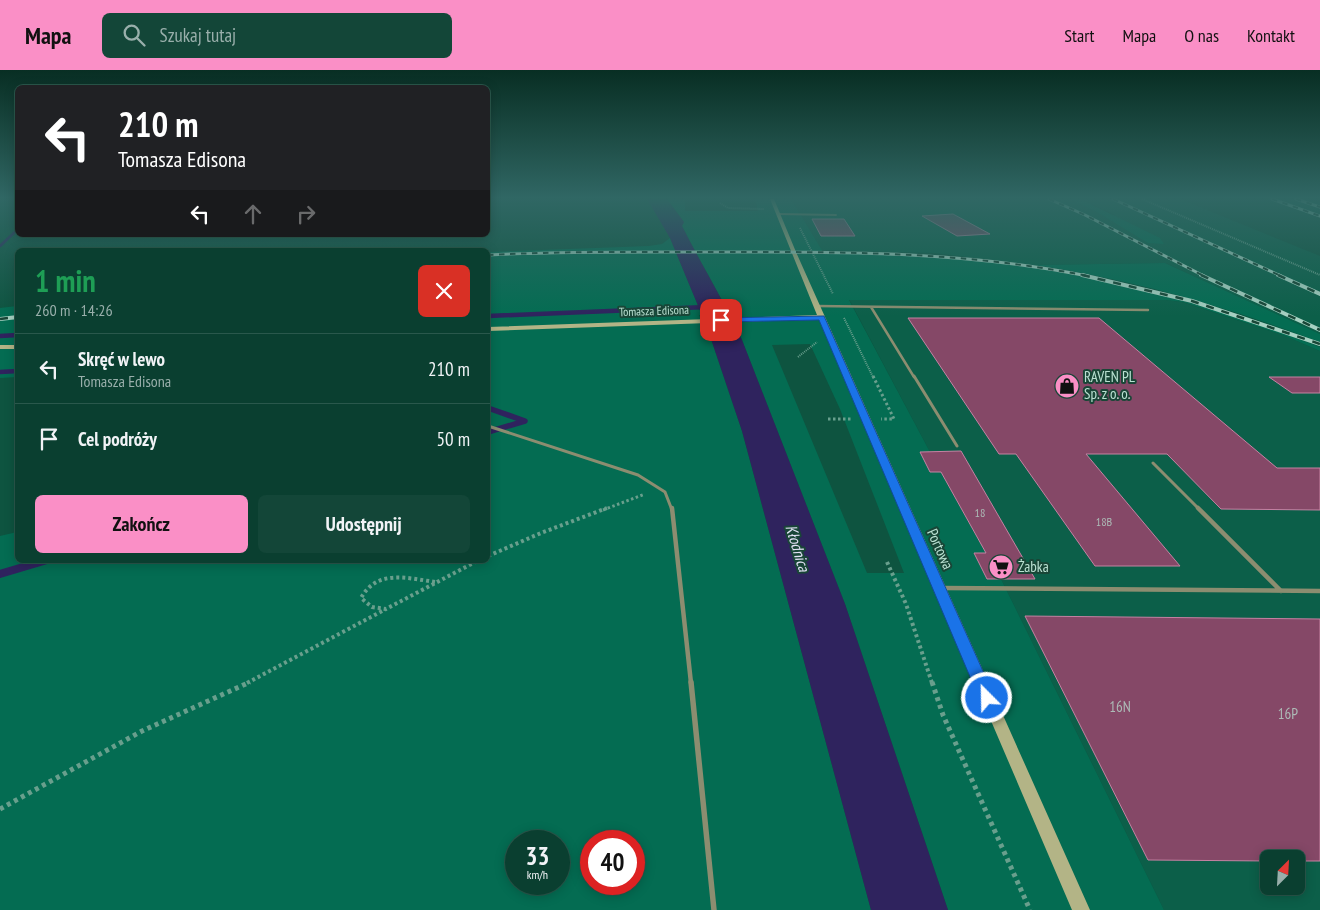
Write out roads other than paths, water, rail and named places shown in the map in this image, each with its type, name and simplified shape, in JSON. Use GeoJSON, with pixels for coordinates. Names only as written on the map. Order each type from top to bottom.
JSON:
{"type":"FeatureCollection","features":[{"type":"Feature","properties":{"kind":"street","name":"Portowa"},"geometry":{"type":"LineString","coordinates":[[789,238],[939,588],[1081,910]]}},
{"type":"Feature","properties":{"kind":"street","name":"Tomasza Edisona"},"geometry":{"type":"LineString","coordinates":[[490,329],[822,318]]}},
{"type":"Feature","properties":{"kind":"street"},"geometry":{"type":"LineString","coordinates":[[0,347],[15,347]]}},
{"type":"Feature","properties":{"kind":"lane"},"geometry":{"type":"LineString","coordinates":[[817,306],[1148,310]]}},
{"type":"Feature","properties":{"kind":"lane"},"geometry":{"type":"LineString","coordinates":[[871,306],[957,446]]}},
{"type":"Feature","properties":{"kind":"lane"},"geometry":{"type":"LineString","coordinates":[[490,426],[638,475],[665,492],[673,511],[714,910]]}},
{"type":"Feature","properties":{"kind":"lane"},"geometry":{"type":"LineString","coordinates":[[1153,463],[1281,591]]}},
{"type":"Feature","properties":{"kind":"lane"},"geometry":{"type":"LineString","coordinates":[[939,588],[1320,591]]}},
{"type":"Feature","properties":{"kind":"water","name":"Kłodnica"},"geometry":{"type":"Polygon","coordinates":[[[670,238],[689,238],[742,340],[845,604],[948,910],[871,910],[742,431],[707,327],[670,238]]]}},
{"type":"Feature","properties":{"kind":"waterway"},"geometry":{"type":"LineString","coordinates":[[0,246],[8,238]]}},
{"type":"Feature","properties":{"kind":"waterway"},"geometry":{"type":"LineString","coordinates":[[490,316],[706,307]]}},
{"type":"Feature","properties":{"kind":"waterway"},"geometry":{"type":"LineString","coordinates":[[0,336],[15,335]]}},
{"type":"Feature","properties":{"kind":"waterway"},"geometry":{"type":"LineString","coordinates":[[0,372],[15,371]]}},
{"type":"Feature","properties":{"kind":"waterway"},"geometry":{"type":"LineString","coordinates":[[490,409],[525,421],[490,431]]}},
{"type":"Feature","properties":{"kind":"waterway"},"geometry":{"type":"LineString","coordinates":[[0,574],[37,563]]}},
{"type":"Feature","properties":{"kind":"railway"},"geometry":{"type":"LineString","coordinates":[[1130,238],[1204,276]]}},
{"type":"Feature","properties":{"kind":"railway"},"geometry":{"type":"LineString","coordinates":[[1199,238],[1281,276]]}},
{"type":"Feature","properties":{"kind":"railway"},"geometry":{"type":"LineString","coordinates":[[490,255],[604,252],[858,253],[949,257],[1041,268],[1088,276]]}},
{"type":"Feature","properties":{"kind":"railway"},"geometry":{"type":"LineString","coordinates":[[1082,275],[1192,301],[1320,344]]}},
{"type":"Feature","properties":{"kind":"railway"},"geometry":{"type":"LineString","coordinates":[[1201,275],[1320,330]]}},
{"type":"Feature","properties":{"kind":"railway"},"geometry":{"type":"LineString","coordinates":[[1278,275],[1320,294]]}},
{"type":"Feature","properties":{"kind":"railway"},"geometry":{"type":"LineString","coordinates":[[0,319],[15,317]]}},
{"type":"Feature","properties":{"kind":"place","name":"RAVEN PL Sp. z o. o."},"geometry":{"type":"Point","coordinates":[1067,386]}},
{"type":"Feature","properties":{"kind":"place","name":"Żabka"},"geometry":{"type":"Point","coordinates":[1001,567]}}]}
